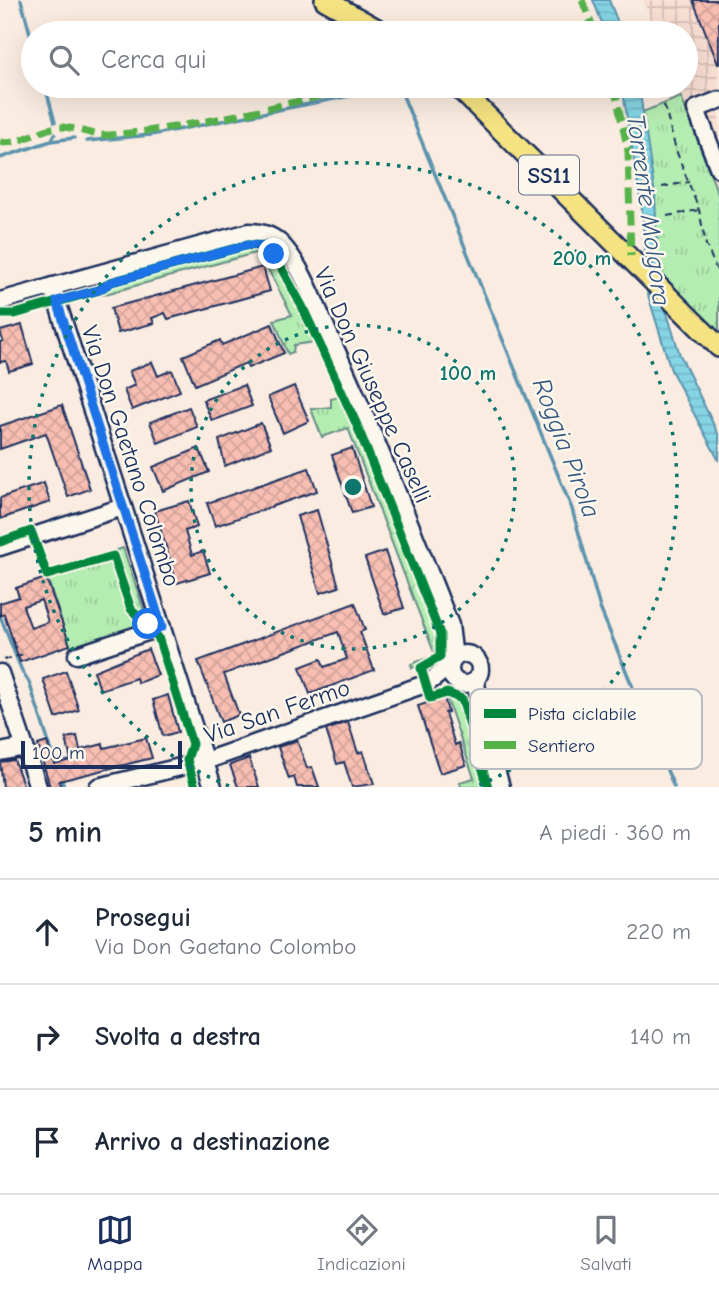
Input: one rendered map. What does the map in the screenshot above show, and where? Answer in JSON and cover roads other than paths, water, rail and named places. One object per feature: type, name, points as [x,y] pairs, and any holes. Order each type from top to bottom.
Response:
[{"type":"main road","points":[[325,0],[363,21]]},
{"type":"main road","name":"SS11","points":[[469,98],[719,347]]},
{"type":"street","points":[[719,100],[696,109],[719,169]]},
{"type":"street","name":"Via Don Giuseppe Caselli","points":[[0,300],[248,232],[266,234],[278,240],[288,253],[313,301],[366,417],[450,625],[472,655]]},
{"type":"street","name":"Via Don Gaetano Colombo","points":[[52,286],[213,787]]},
{"type":"street","points":[[0,547],[123,507]]},
{"type":"street","name":"Via Don Giuseppe Caselli","points":[[450,625],[452,662]]},
{"type":"street","points":[[77,655],[162,627]]},
{"type":"street","points":[[464,653],[472,655],[481,666],[465,682],[428,683],[464,653]]},
{"type":"street","points":[[452,662],[450,674],[465,682],[470,692]]},
{"type":"street","points":[[0,673],[38,787]]},
{"type":"street","name":"Via San Fermo","points":[[98,787],[205,761],[428,683]]},
{"type":"street","points":[[0,751],[25,747]]},
{"type":"street","points":[[496,769],[501,787]]},
{"type":"water","points":[[593,0],[609,0],[617,21],[601,21]]},
{"type":"water","name":"Torrente Molgora","points":[[624,98],[641,98],[655,195],[658,270],[665,307],[680,355],[719,436],[719,461],[671,370],[645,285],[643,216]]},
{"type":"waterway","points":[[21,0],[27,21]]},
{"type":"waterway","points":[[48,98],[55,122]]},
{"type":"waterway","points":[[87,141],[151,135],[339,98]]},
{"type":"waterway","name":"Roggia Pirola","points":[[404,98],[572,509],[600,608],[633,689]]},
{"type":"waterway","points":[[0,158],[51,141],[55,134]]},
{"type":"waterway","points":[[51,141],[74,138]]},
{"type":"waterway","points":[[0,616],[29,682],[57,768]]},
{"type":"waterway","name":"Roggia Pirola","points":[[667,769],[674,787]]},
{"type":"waterway","points":[[61,778],[64,787]]}]
